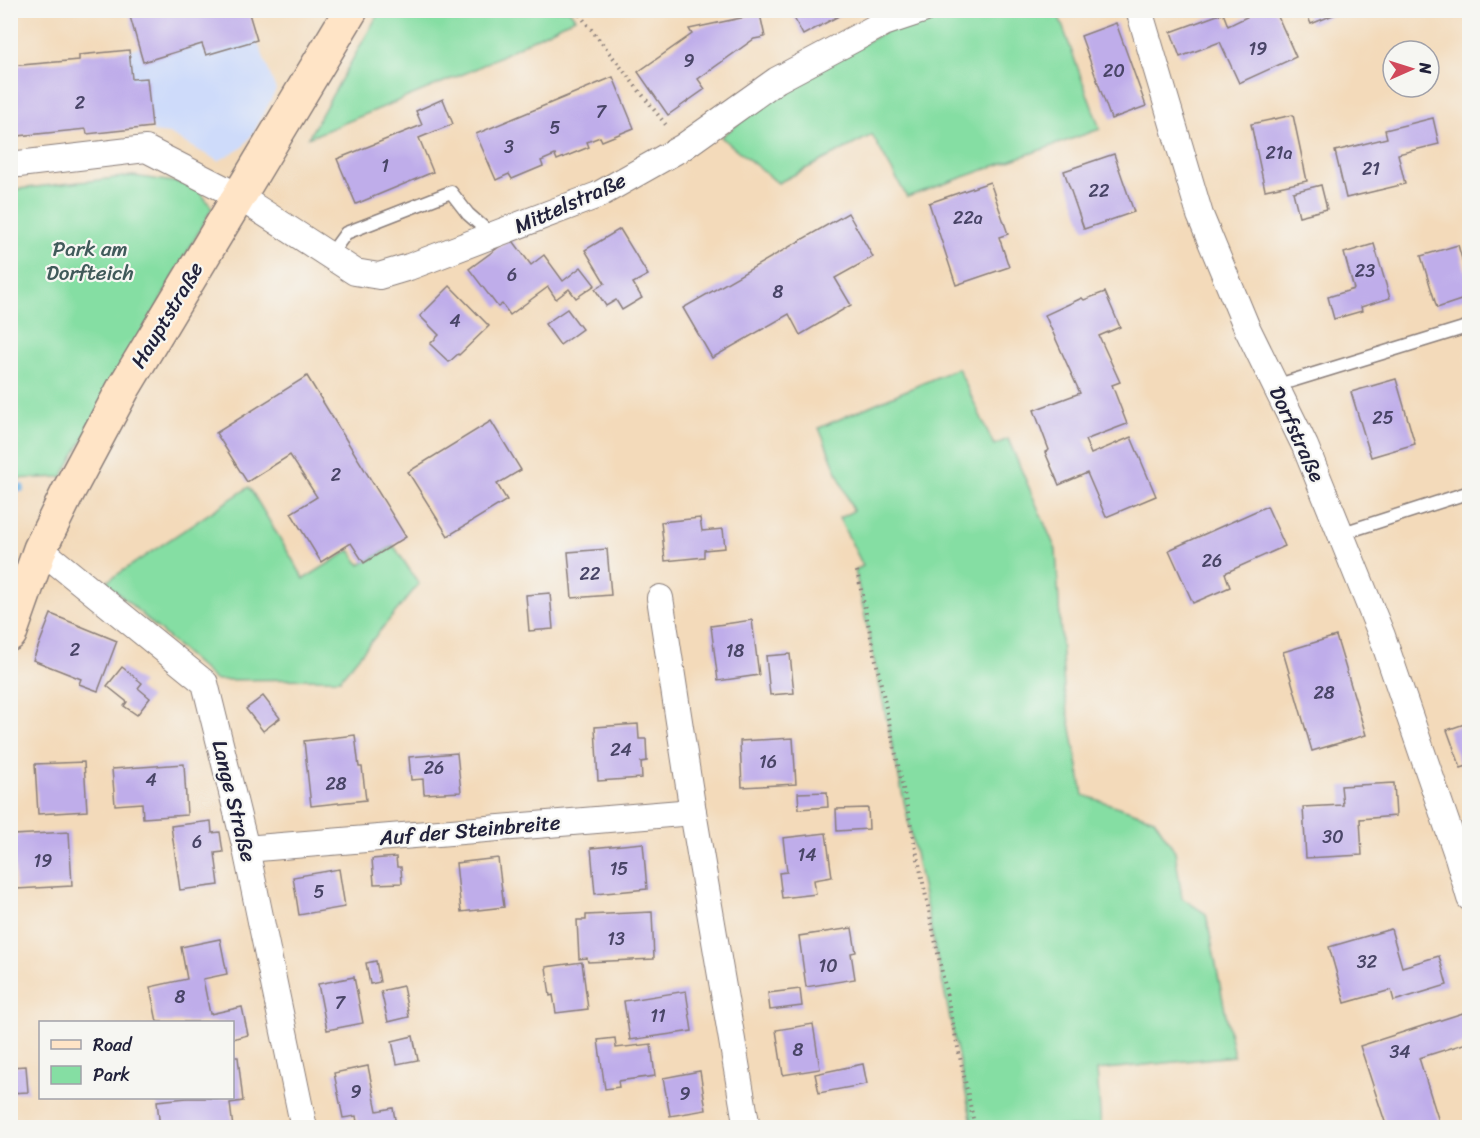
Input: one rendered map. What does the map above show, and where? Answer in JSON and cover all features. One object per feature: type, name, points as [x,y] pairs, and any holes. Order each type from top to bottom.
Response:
[{"type":"street","name":"Hauptstraße","points":[[10,634],[40,549],[123,389],[351,10]]},
{"type":"street","name":"Mittelstraße","points":[[10,165],[146,149],[238,196],[356,272],[379,276],[493,236],[598,195],[683,147],[777,80],[884,23],[919,11]]},
{"type":"street","name":"Dorfstraße","points":[[1145,12],[1200,215],[1247,328],[1305,446],[1382,636],[1464,857],[1470,898]]},
{"type":"street","name":"Lange Straße","points":[[40,549],[205,683],[246,849],[304,1128]]},
{"type":"street","points":[[660,598],[693,812],[747,1128]]},
{"type":"street","name":"Auf der Steinbreite","points":[[246,849],[693,812]]},
{"type":"lane","points":[[330,255],[346,233],[451,192],[468,214],[493,236]]},
{"type":"lane","points":[[1275,386],[1470,326]]},
{"type":"lane","points":[[1340,534],[1470,492]]},
{"type":"path","points":[[576,10],[683,147]]},
{"type":"path","points":[[857,571],[975,1128]]},
{"type":"shaded area","points":[[257,40],[276,90],[254,132],[242,148],[218,161],[169,134],[153,132],[152,127],[87,134],[86,129],[18,136],[18,143],[11,143],[11,66],[79,60],[79,55],[139,47],[202,44],[206,55]]},
{"type":"green space","points":[[569,10],[575,18],[473,70],[308,138],[380,11]]},
{"type":"green space","points":[[957,10],[1057,11],[1100,129],[907,197],[872,135],[778,183],[721,137],[781,90],[890,29]]},
{"type":"green space","name":"Park am Dorfteich","points":[[133,176],[195,185],[212,208],[62,477],[11,479],[10,190]]},
{"type":"green space","points":[[958,368],[994,445],[1008,439],[1056,550],[1064,690],[1083,795],[1154,819],[1175,851],[1182,898],[1206,914],[1234,1056],[1097,1070],[1101,1127],[973,1127],[855,570],[863,566],[839,518],[853,511],[819,428]]},
{"type":"green space","points":[[249,487],[304,579],[350,550],[360,565],[394,546],[419,584],[340,679],[215,680],[106,582]]},
{"type":"building","points":[[137,10],[197,10],[198,14],[211,10],[248,10],[257,40],[206,55],[202,44],[143,62],[129,13]]},
{"type":"building","points":[[790,10],[850,10],[803,35]]},
{"type":"building","points":[[1261,10],[1275,10],[1296,57],[1239,83],[1220,42],[1180,57],[1171,32],[1223,13],[1228,26]]},
{"type":"building","points":[[1305,10],[1343,10],[1343,11],[1311,24]]},
{"type":"building","points":[[760,14],[765,37],[754,39],[698,79],[705,89],[668,115],[638,72],[692,34],[689,29]]},
{"type":"building","points":[[1116,23],[1146,106],[1111,119],[1081,36]]},
{"type":"building","points":[[129,50],[132,79],[147,78],[152,127],[87,134],[86,129],[18,136],[18,143],[10,143],[10,66],[79,60],[79,55]]},
{"type":"building","points":[[613,77],[634,128],[602,141],[600,137],[587,142],[589,147],[557,160],[555,155],[541,161],[543,166],[512,179],[509,174],[496,180],[476,134]]},
{"type":"building","points":[[443,99],[453,124],[419,138],[433,172],[356,204],[337,159],[422,125],[416,111]]},
{"type":"building","points":[[1293,115],[1307,181],[1265,190],[1251,124]]},
{"type":"building","points":[[1433,118],[1439,144],[1398,154],[1405,184],[1346,198],[1335,151],[1387,138],[1385,130]]},
{"type":"building","points":[[1114,154],[1134,212],[1084,229],[1064,171]]},
{"type":"building","points":[[990,182],[1008,234],[999,237],[1009,267],[956,285],[929,203]]},
{"type":"building","points":[[1321,185],[1327,209],[1299,216],[1293,192]]},
{"type":"building","points":[[848,213],[873,257],[835,278],[851,305],[800,335],[789,314],[712,358],[683,308]]},
{"type":"building","points":[[620,229],[648,275],[633,283],[642,298],[622,310],[616,300],[606,306],[595,289],[605,283],[585,250]]},
{"type":"building","points":[[511,238],[531,265],[544,255],[563,281],[581,267],[595,285],[576,298],[569,289],[556,299],[548,287],[510,315],[502,304],[498,307],[469,269]]},
{"type":"building","points":[[1374,244],[1390,298],[1361,307],[1362,311],[1334,319],[1328,297],[1354,289],[1344,253]]},
{"type":"building","points":[[1458,245],[1468,280],[1470,279],[1470,304],[1467,298],[1437,308],[1421,256]]},
{"type":"building","points":[[450,286],[489,326],[449,362],[430,344],[439,335],[420,316]]},
{"type":"building","points":[[1105,292],[1120,327],[1099,336],[1120,382],[1112,385],[1127,424],[1085,440],[1091,454],[1131,437],[1156,496],[1106,517],[1087,473],[1059,485],[1045,452],[1049,450],[1034,410],[1080,393],[1045,315],[1082,298],[1084,300]]},
{"type":"building","points":[[567,309],[582,329],[560,345],[545,324]]},
{"type":"building","points":[[307,376],[406,537],[364,563],[351,543],[321,562],[291,513],[317,497],[290,455],[247,482],[216,433]]},
{"type":"building","points":[[1396,379],[1415,444],[1371,457],[1351,392]]},
{"type":"building","points":[[491,421],[521,470],[497,484],[507,500],[448,536],[408,472]]},
{"type":"building","points":[[1267,506],[1285,546],[1225,573],[1230,587],[1193,603],[1169,550]]},
{"type":"building","points":[[700,518],[702,531],[723,529],[725,548],[704,550],[704,557],[665,561],[661,522]]},
{"type":"building","points":[[607,549],[611,595],[572,598],[568,552]]},
{"type":"building","points":[[550,593],[553,629],[529,631],[526,595]]},
{"type":"building","points":[[51,614],[117,641],[98,691],[79,684],[81,679],[33,660]]},
{"type":"building","points":[[752,620],[759,675],[718,681],[711,626]]},
{"type":"building","points":[[1336,636],[1366,735],[1312,751],[1283,652]]},
{"type":"building","points":[[790,654],[794,693],[770,695],[766,656]]},
{"type":"building","points":[[122,667],[142,683],[138,688],[150,698],[137,715],[124,706],[127,702],[107,686]]},
{"type":"building","points":[[263,696],[280,718],[263,731],[246,709]]},
{"type":"building","points":[[1470,722],[1470,765],[1461,768],[1447,730]]},
{"type":"building","points":[[638,724],[639,739],[646,739],[647,761],[641,762],[642,778],[598,781],[595,727]]},
{"type":"building","points":[[355,735],[366,800],[311,806],[304,741]]},
{"type":"building","points":[[793,738],[796,784],[742,787],[740,741]]},
{"type":"building","points":[[457,753],[461,792],[424,794],[423,779],[411,780],[409,757]]},
{"type":"building","points":[[84,762],[87,811],[38,814],[35,764]]},
{"type":"building","points":[[184,764],[187,815],[143,818],[142,803],[115,805],[112,769]]},
{"type":"building","points":[[1394,783],[1396,816],[1360,819],[1362,855],[1306,858],[1303,807],[1343,805],[1341,786]]},
{"type":"building","points":[[827,792],[828,807],[799,809],[798,793]]},
{"type":"building","points":[[868,808],[869,829],[837,831],[836,809]]},
{"type":"building","points":[[211,821],[212,833],[220,832],[223,852],[215,853],[219,885],[180,890],[171,826]]},
{"type":"building","points":[[69,832],[72,886],[16,889],[13,835]]},
{"type":"building","points":[[826,833],[832,877],[814,880],[816,894],[782,898],[779,873],[787,872],[783,838]]},
{"type":"building","points":[[643,843],[647,889],[595,894],[591,848]]},
{"type":"building","points":[[396,857],[397,867],[401,867],[402,883],[374,884],[372,859]]},
{"type":"building","points":[[498,858],[504,907],[461,912],[456,863]]},
{"type":"building","points":[[339,869],[345,907],[299,915],[293,877]]},
{"type":"building","points":[[652,912],[654,959],[588,962],[587,958],[579,959],[577,920],[586,920],[586,915]]},
{"type":"building","points":[[852,928],[856,952],[851,953],[855,979],[806,987],[799,936]]},
{"type":"building","points":[[1391,929],[1402,967],[1439,956],[1447,985],[1394,1001],[1391,990],[1345,1003],[1329,947]]},
{"type":"building","points":[[220,939],[227,974],[203,979],[210,1014],[242,1007],[248,1035],[234,1038],[234,1021],[157,1021],[150,987],[187,979],[181,947]]},
{"type":"building","points":[[376,961],[380,982],[370,984],[366,963]]},
{"type":"building","points":[[582,962],[588,1009],[556,1013],[553,995],[550,996],[546,967]]},
{"type":"building","points":[[354,977],[363,1023],[327,1030],[318,984]]},
{"type":"building","points":[[403,986],[409,1017],[388,1022],[381,991]]},
{"type":"building","points":[[800,989],[802,1006],[770,1010],[768,993]]},
{"type":"building","points":[[686,991],[692,1031],[630,1040],[624,1001]]},
{"type":"building","points":[[1463,1013],[1470,1032],[1470,1042],[1419,1058],[1441,1128],[1387,1128],[1360,1046]]},
{"type":"building","points":[[813,1024],[820,1069],[783,1075],[776,1030]]},
{"type":"building","points":[[413,1036],[418,1060],[397,1064],[392,1041]]},
{"type":"building","points":[[615,1038],[616,1048],[651,1044],[655,1076],[618,1081],[619,1087],[605,1089],[598,1040]]},
{"type":"building","points":[[234,1057],[238,1057],[243,1101],[230,1103],[233,1128],[160,1128],[157,1101],[234,1099]]},
{"type":"building","points":[[863,1064],[867,1084],[819,1093],[815,1074]]},
{"type":"building","points":[[26,1066],[28,1092],[10,1093],[10,1067]]},
{"type":"building","points":[[368,1066],[377,1111],[393,1108],[396,1125],[385,1128],[358,1128],[356,1116],[343,1118],[334,1073]]},
{"type":"building","points":[[700,1071],[706,1110],[670,1116],[663,1078]]},
{"type":"waterway","points":[[10,489],[21,488]]}]
